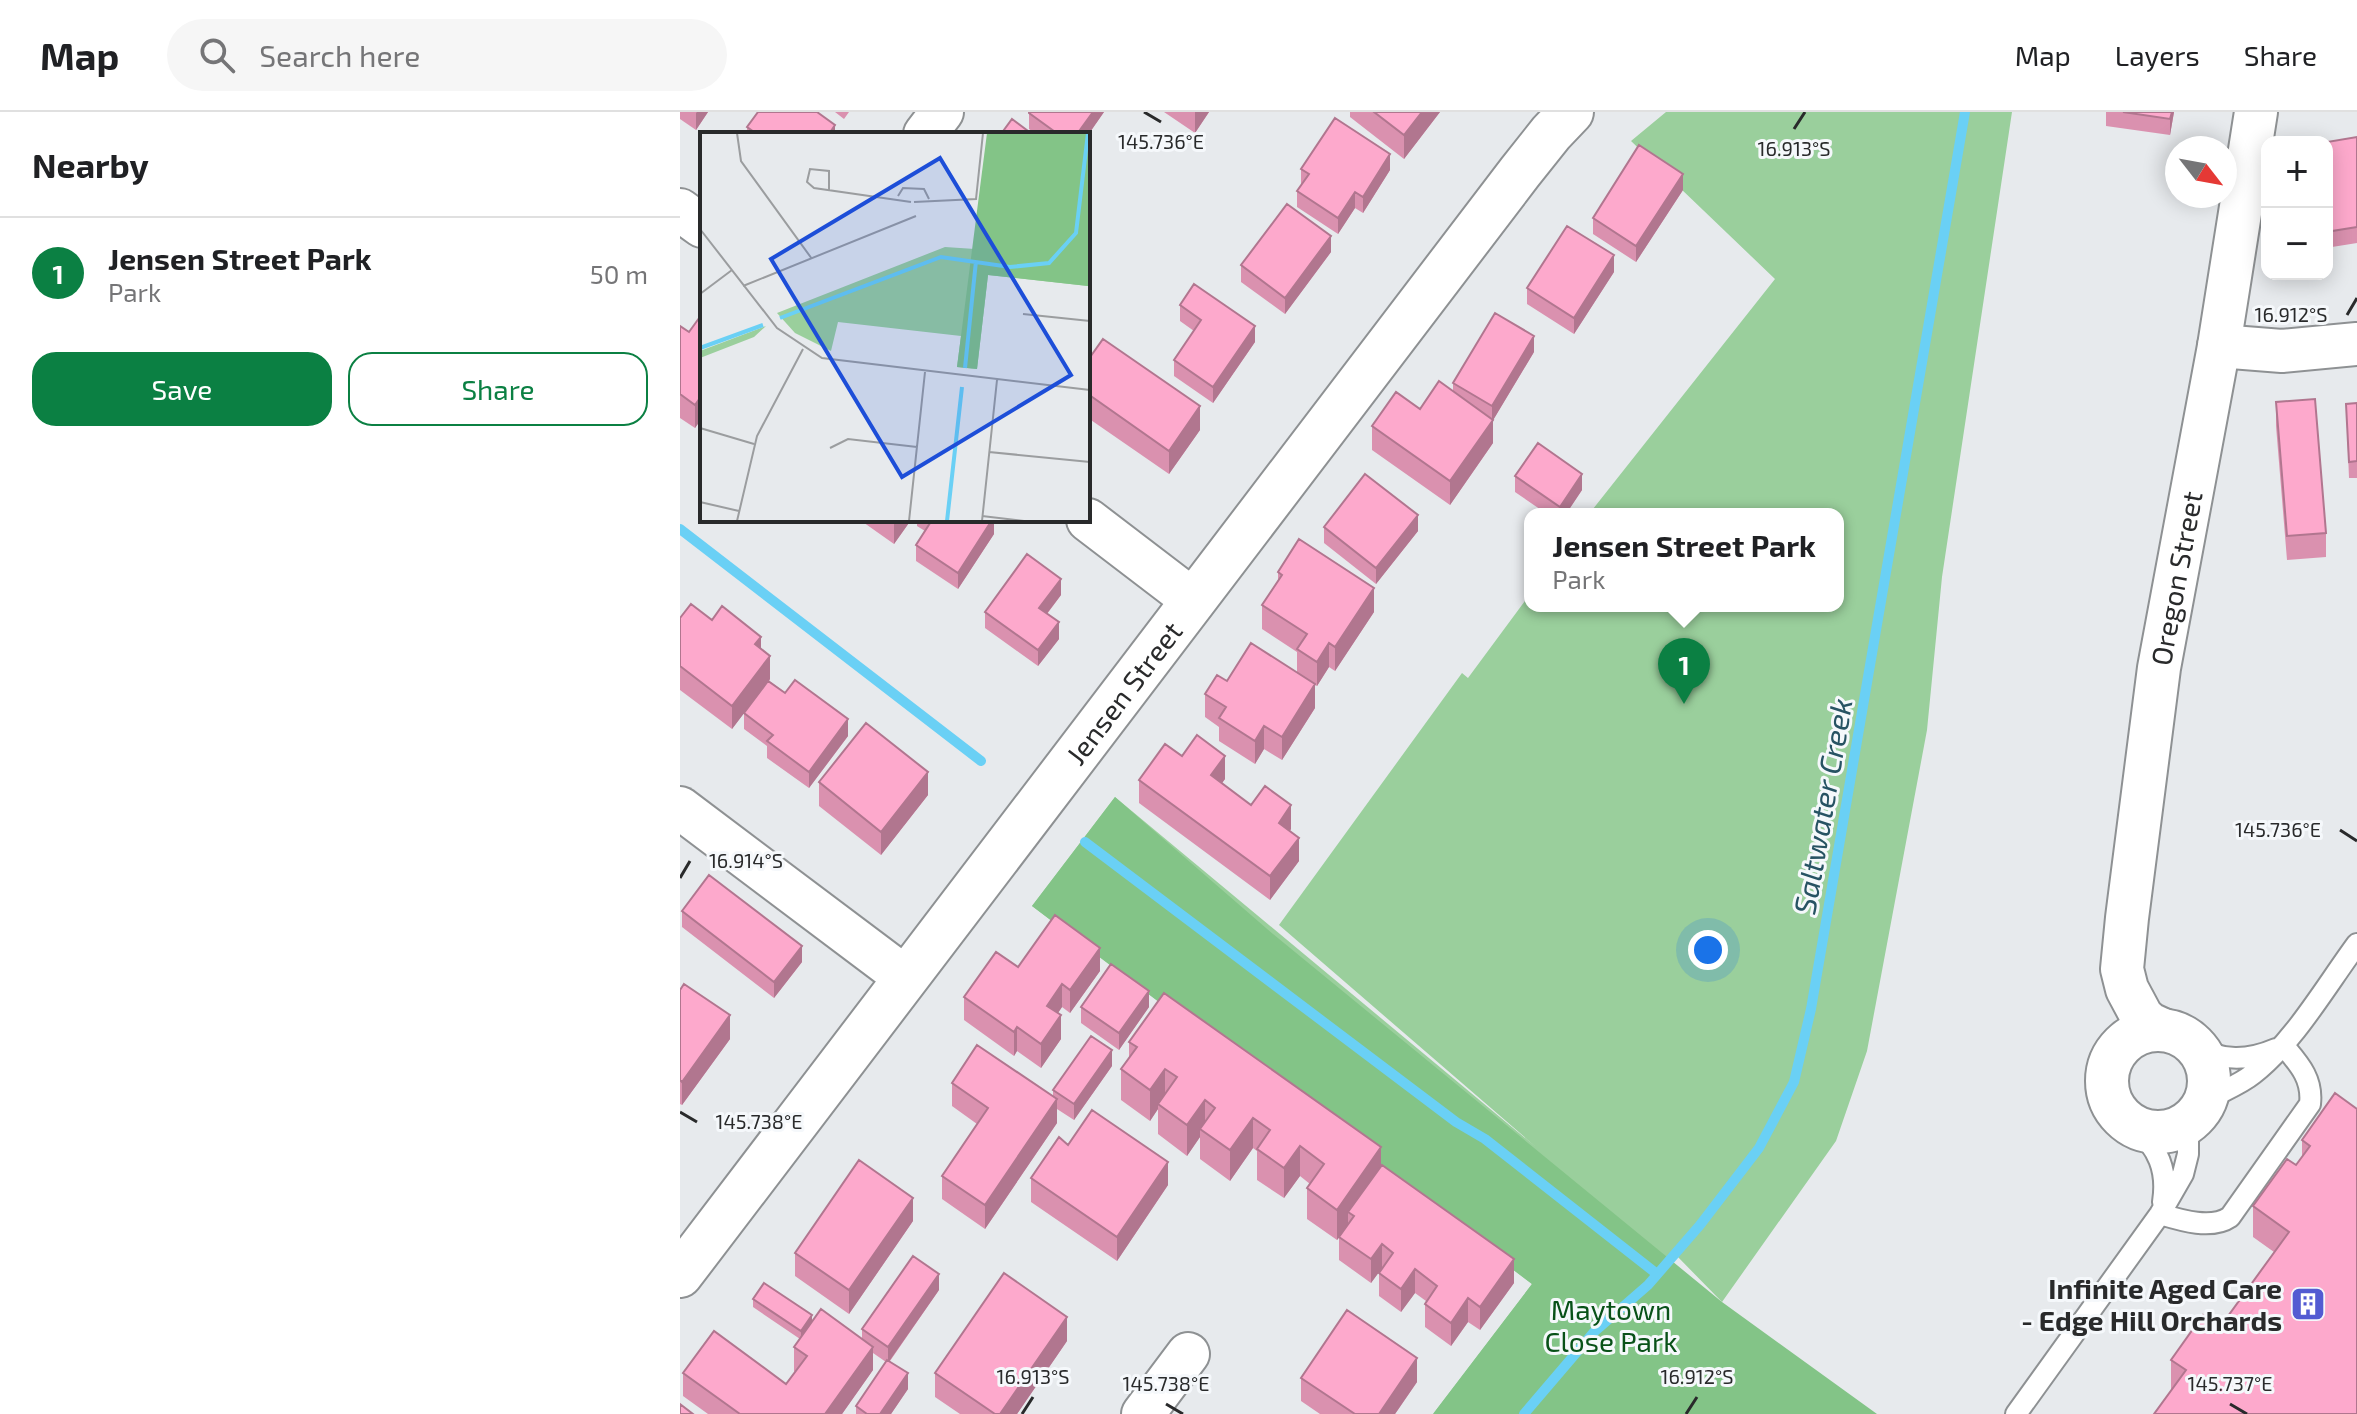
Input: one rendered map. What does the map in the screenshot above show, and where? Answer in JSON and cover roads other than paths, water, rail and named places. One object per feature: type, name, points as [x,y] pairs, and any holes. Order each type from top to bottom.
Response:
[{"type":"street","points":[[927,132],[942,112]]},
{"type":"street","name":"Jensen Street","points":[[680,1275],[1520,172],[1571,112]]},
{"type":"street","name":"Oregon Street","points":[[2200,1109],[2209,1084],[2208,1068],[2179,1038],[2150,1024],[2139,1014],[2130,998],[2122,969],[2159,668],[2219,346],[2256,112]]},
{"type":"street","points":[[680,210],[700,225]]},
{"type":"street","points":[[2219,346],[2282,351],[2357,344]]},
{"type":"street","points":[[1090,522],[1194,601]]},
{"type":"street","points":[[680,808],[906,978]]},
{"type":"street","points":[[2122,969],[2110,1016],[2107,1076],[2113,1106],[2135,1127],[2162,1133],[2180,1128],[2200,1109]]},
{"type":"street","points":[[2107,1076],[2115,1055],[2130,1038],[2141,1033],[2179,1038]]},
{"type":"street","points":[[1143,1414],[1188,1354]]},
{"type":"lane","points":[[2016,1414],[2160,1214],[2183,1174],[2189,1129],[2200,1109],[2244,1081],[2283,1045],[2357,944]]},
{"type":"lane","points":[[2179,1038],[2219,1057],[2237,1059],[2283,1045]]},
{"type":"lane","points":[[2160,1214],[2198,1222],[2222,1221],[2230,1217],[2311,1102],[2311,1087],[2304,1070],[2283,1045]]},
{"type":"lane","points":[[2135,1127],[2152,1144],[2163,1167],[2165,1189],[2160,1214]]},
{"type":"waterway","name":"Saltwater Creek","points":[[1524,1414],[1594,1332],[1648,1285],[1700,1225],[1759,1148],[1794,1082],[1811,1009],[1965,112]]},
{"type":"waterway","points":[[680,529],[981,761]]},
{"type":"waterway","points":[[1085,842],[1456,1122],[1485,1139],[1657,1274]]},
{"type":"place","name":"Jensen Street Park","points":[[1684,704]]},
{"type":"place","name":"Infinite Aged Care - Edge Hill Orchards","points":[[2308,1304]]},
{"type":"park label","name":"Maytown Close Park","points":[[1611,1325]]}]
